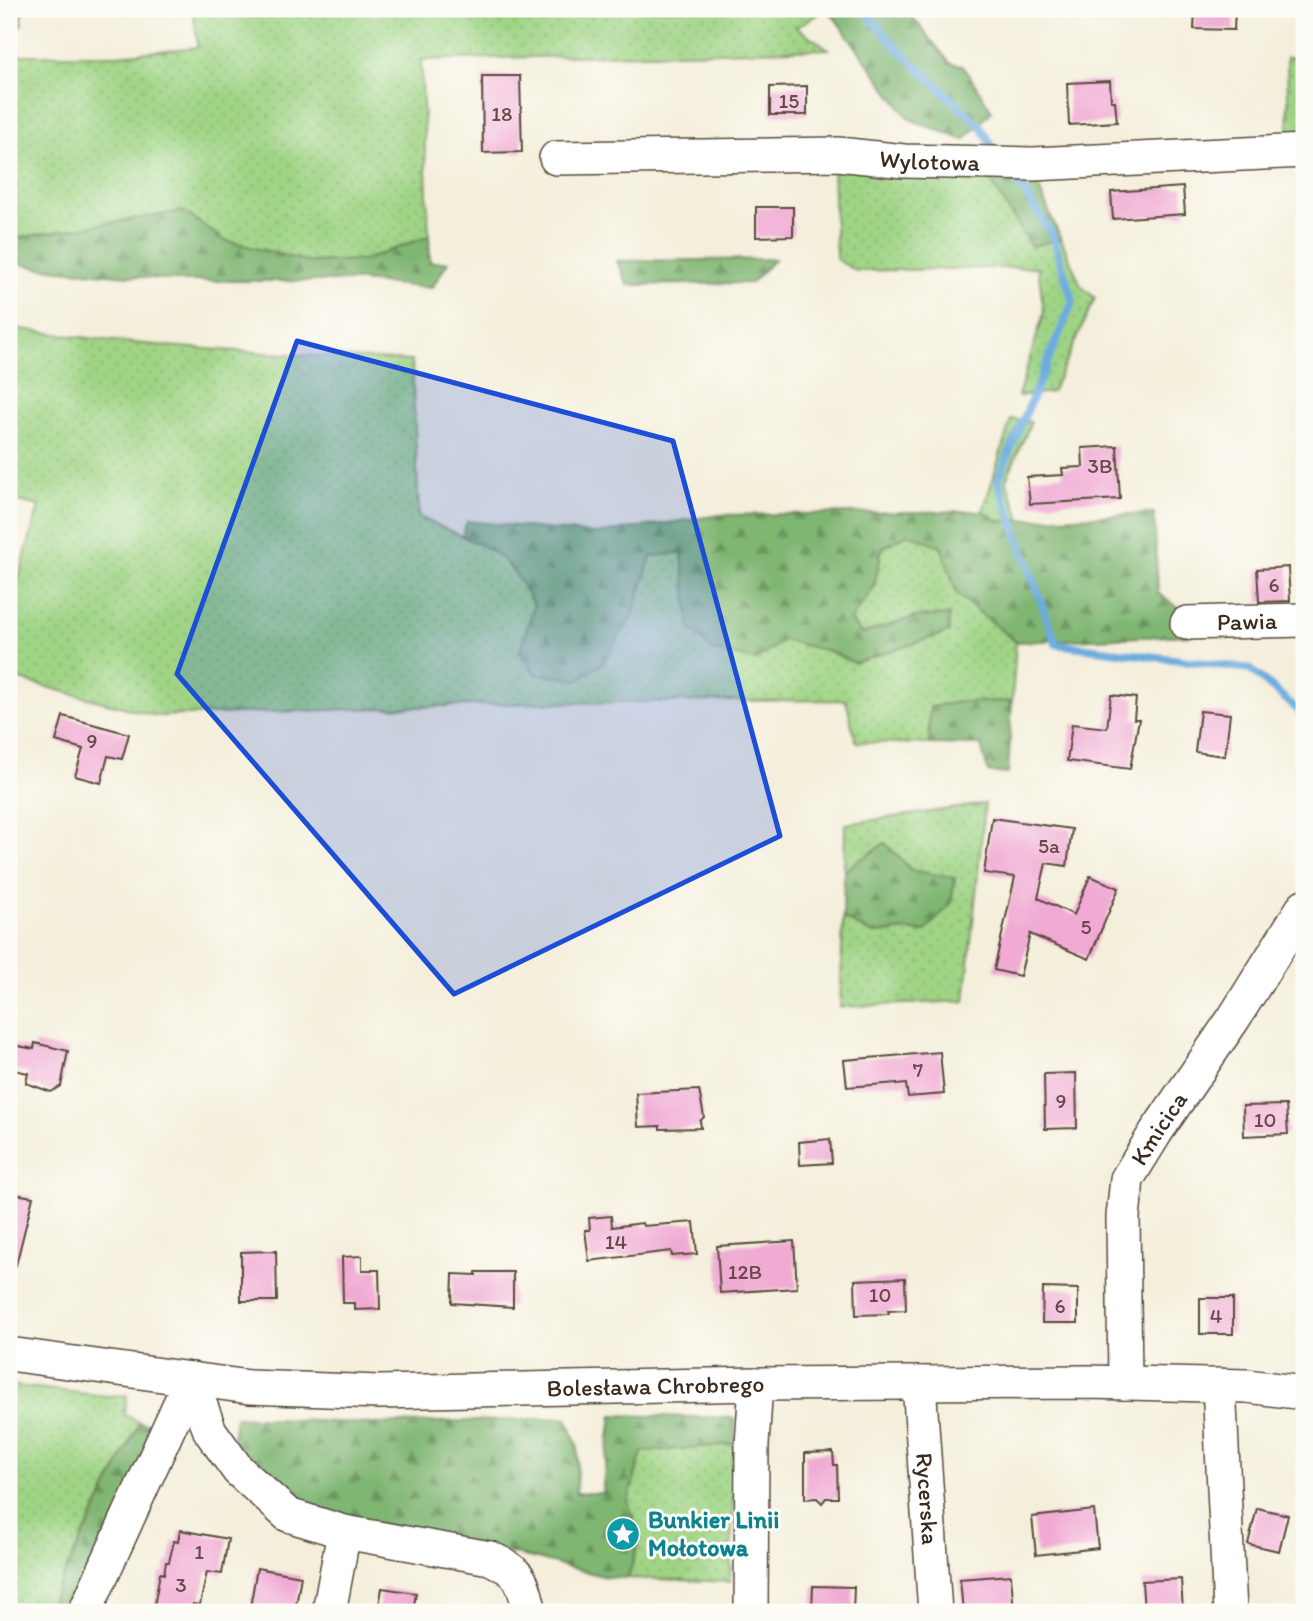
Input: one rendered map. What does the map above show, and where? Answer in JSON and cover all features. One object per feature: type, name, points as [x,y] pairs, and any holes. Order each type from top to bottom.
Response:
[{"type":"street","name":"Wylotowa","points":[[556,158],[838,154],[904,161],[1033,164],[1304,151]]},
{"type":"street","name":"Pawia","points":[[1187,623],[1304,620]]},
{"type":"street","name":"Kmicica","points":[[1125,1383],[1122,1217],[1126,1179],[1234,1018],[1304,906]]},
{"type":"street","name":"Bolesława Chrobrego","points":[[9,1354],[249,1387],[379,1392],[756,1384],[1125,1383],[1219,1385],[1304,1393]]},
{"type":"street","points":[[191,1379],[210,1430],[238,1470],[288,1515],[344,1532],[490,1558],[510,1568],[522,1582],[530,1612]]},
{"type":"street","points":[[85,1612],[191,1379]]},
{"type":"street","name":"Rycerska","points":[[919,1383],[935,1612]]},
{"type":"street","points":[[751,1612],[752,1445],[756,1384]]},
{"type":"street","points":[[1219,1385],[1230,1612]]},
{"type":"street","points":[[329,1612],[344,1532]]},
{"type":"highlighted area","points":[[297,341],[673,441],[780,836],[454,994],[177,674]]},
{"type":"green space","points":[[9,9],[22,9],[22,25],[9,29]]},
{"type":"green space","points":[[193,9],[827,9],[796,27],[829,49],[421,60],[429,236],[365,260],[309,262],[224,240],[183,211],[17,238],[13,132],[9,130],[9,53],[118,55],[198,47]]},
{"type":"green space","points":[[828,9],[906,9],[950,63],[963,66],[992,111],[964,140],[909,119]]},
{"type":"green space","points":[[1287,57],[1304,57],[1304,138],[1289,139]]},
{"type":"green space","points":[[833,167],[990,180],[1031,246],[1061,239],[1081,286],[1095,298],[1052,392],[1018,396],[1044,313],[1038,267],[856,271],[836,259]]},
{"type":"green space","points":[[1034,177],[1061,239],[1031,246],[990,180]]},
{"type":"green space","points":[[183,211],[224,240],[309,262],[365,260],[429,236],[430,262],[448,262],[432,288],[361,281],[185,281],[40,268],[12,262],[17,238]]},
{"type":"green space","points":[[775,259],[751,283],[628,285],[617,261]]},
{"type":"green space","points":[[9,327],[159,345],[412,361],[419,517],[491,549],[514,570],[534,605],[520,651],[633,615],[651,557],[682,552],[690,628],[756,660],[783,640],[829,651],[854,663],[948,632],[949,615],[914,617],[862,634],[850,620],[874,587],[882,548],[908,534],[941,546],[957,594],[1016,642],[1012,701],[958,702],[930,707],[929,744],[856,742],[846,700],[532,703],[156,716],[9,677],[9,613],[39,506],[9,499]]},
{"type":"green space","points":[[1011,419],[1031,422],[1006,480],[1021,520],[999,521],[983,511]]},
{"type":"green space","points":[[983,511],[999,521],[1154,513],[1158,593],[1188,614],[1192,635],[1016,642],[957,594],[941,546],[908,534],[882,548],[874,587],[850,621],[862,634],[914,617],[949,615],[949,632],[854,663],[829,651],[783,640],[756,660],[713,651],[690,628],[682,552],[651,557],[633,615],[603,663],[578,680],[535,674],[520,652],[534,605],[519,580],[498,556],[462,536],[467,521],[595,534],[720,515]]},
{"type":"green space","points":[[1012,701],[1008,774],[988,772],[981,745],[929,744],[930,707],[958,702]]},
{"type":"green space","points":[[985,804],[965,1001],[840,1007],[843,918],[873,934],[906,930],[925,932],[955,879],[911,870],[885,843],[844,871],[845,824]]},
{"type":"green space","points":[[885,843],[911,870],[955,878],[951,903],[925,932],[906,930],[873,934],[843,918],[844,871]]},
{"type":"green space","points":[[9,1385],[106,1396],[127,1395],[124,1415],[140,1422],[51,1600],[75,1608],[73,1612],[9,1612]]},
{"type":"green space","points":[[612,1415],[735,1418],[735,1444],[642,1452],[628,1501],[639,1540],[628,1578],[607,1577],[370,1522],[308,1512],[232,1444],[236,1417],[374,1424],[567,1418],[578,1448],[576,1493],[602,1493]]},
{"type":"green space","points":[[140,1422],[160,1428],[75,1608],[51,1601]]},
{"type":"green space","points":[[735,1444],[730,1582],[628,1578],[639,1540],[628,1501],[642,1452]]},
{"type":"building","points":[[1195,9],[1235,9],[1234,30],[1194,29]]},
{"type":"building","points":[[482,76],[520,76],[522,152],[483,153]]},
{"type":"building","points":[[1110,81],[1111,101],[1115,101],[1117,122],[1069,125],[1067,83]]},
{"type":"building","points":[[807,86],[807,115],[770,115],[770,87]]},
{"type":"building","points":[[1183,187],[1185,214],[1113,219],[1111,192]]},
{"type":"building","points":[[756,207],[793,207],[793,236],[756,237]]},
{"type":"building","points":[[1117,446],[1120,499],[1030,504],[1027,477],[1063,475],[1062,468],[1083,467],[1082,448]]},
{"type":"building","points":[[1288,567],[1290,601],[1259,602],[1257,569]]},
{"type":"building","points":[[1111,695],[1136,698],[1134,719],[1139,719],[1130,769],[1067,761],[1072,724],[1107,728]]},
{"type":"building","points":[[1200,711],[1230,714],[1225,756],[1195,752]]},
{"type":"building","points":[[63,716],[129,734],[122,759],[108,756],[101,783],[75,776],[83,749],[56,741]]},
{"type":"building","points":[[992,818],[1072,829],[1067,866],[1046,863],[1038,898],[1074,915],[1090,876],[1119,888],[1089,959],[1030,934],[1020,976],[994,970],[1015,877],[984,873]]},
{"type":"building","points":[[35,1043],[68,1051],[61,1086],[51,1092],[26,1083],[28,1073],[9,1069],[13,1045],[34,1049]]},
{"type":"building","points":[[940,1052],[944,1094],[908,1097],[906,1084],[897,1083],[847,1087],[844,1060]]},
{"type":"building","points":[[1076,1073],[1077,1128],[1045,1129],[1044,1074]]},
{"type":"building","points":[[699,1090],[704,1117],[700,1121],[701,1128],[638,1127],[636,1093]]},
{"type":"building","points":[[1286,1105],[1288,1134],[1244,1136],[1243,1106]]},
{"type":"building","points":[[830,1139],[832,1163],[800,1165],[799,1142]]},
{"type":"building","points":[[9,1193],[33,1197],[16,1265],[9,1264]]},
{"type":"building","points":[[611,1216],[612,1227],[642,1223],[643,1226],[694,1222],[697,1254],[672,1256],[671,1251],[589,1261],[585,1230],[590,1230],[589,1218]]},
{"type":"building","points":[[794,1241],[797,1288],[720,1293],[717,1246]]},
{"type":"building","points":[[276,1251],[277,1301],[241,1301],[241,1252]]},
{"type":"building","points":[[362,1256],[362,1270],[379,1270],[380,1309],[355,1310],[355,1303],[343,1303],[342,1257]]},
{"type":"building","points":[[476,1272],[513,1272],[513,1307],[452,1303],[453,1274],[476,1275]]},
{"type":"building","points":[[905,1278],[906,1310],[888,1311],[889,1314],[856,1315],[855,1280]]},
{"type":"building","points":[[1043,1288],[1078,1289],[1078,1323],[1042,1323]]},
{"type":"building","points":[[1200,1298],[1233,1298],[1233,1334],[1200,1334]]},
{"type":"building","points":[[833,1452],[834,1465],[837,1465],[838,1498],[826,1498],[822,1503],[817,1498],[805,1499],[805,1453]]},
{"type":"building","points":[[1257,1508],[1288,1515],[1279,1551],[1248,1544]]},
{"type":"building","points":[[1094,1510],[1098,1548],[1036,1555],[1032,1517]]},
{"type":"building","points":[[180,1530],[228,1539],[222,1574],[207,1572],[200,1605],[193,1604],[191,1612],[153,1612],[160,1573],[164,1574],[174,1541],[178,1542]]},
{"type":"building","points":[[257,1568],[301,1576],[295,1612],[250,1607]]},
{"type":"building","points":[[1011,1575],[1014,1612],[963,1612],[960,1579]]},
{"type":"building","points":[[1181,1579],[1183,1612],[1144,1612],[1142,1581]]},
{"type":"building","points":[[813,1586],[854,1587],[853,1612],[812,1612]]},
{"type":"building","points":[[382,1588],[416,1593],[413,1612],[378,1612]]},
{"type":"waterway","points":[[863,9],[894,45],[980,126],[991,144]]},
{"type":"waterway","points":[[1018,183],[1052,234],[1073,301],[998,480],[1056,644],[1250,669],[1304,715]]},
{"type":"place","name":"Bunkier Linii Mołotowa","points":[[623,1534]]}]
